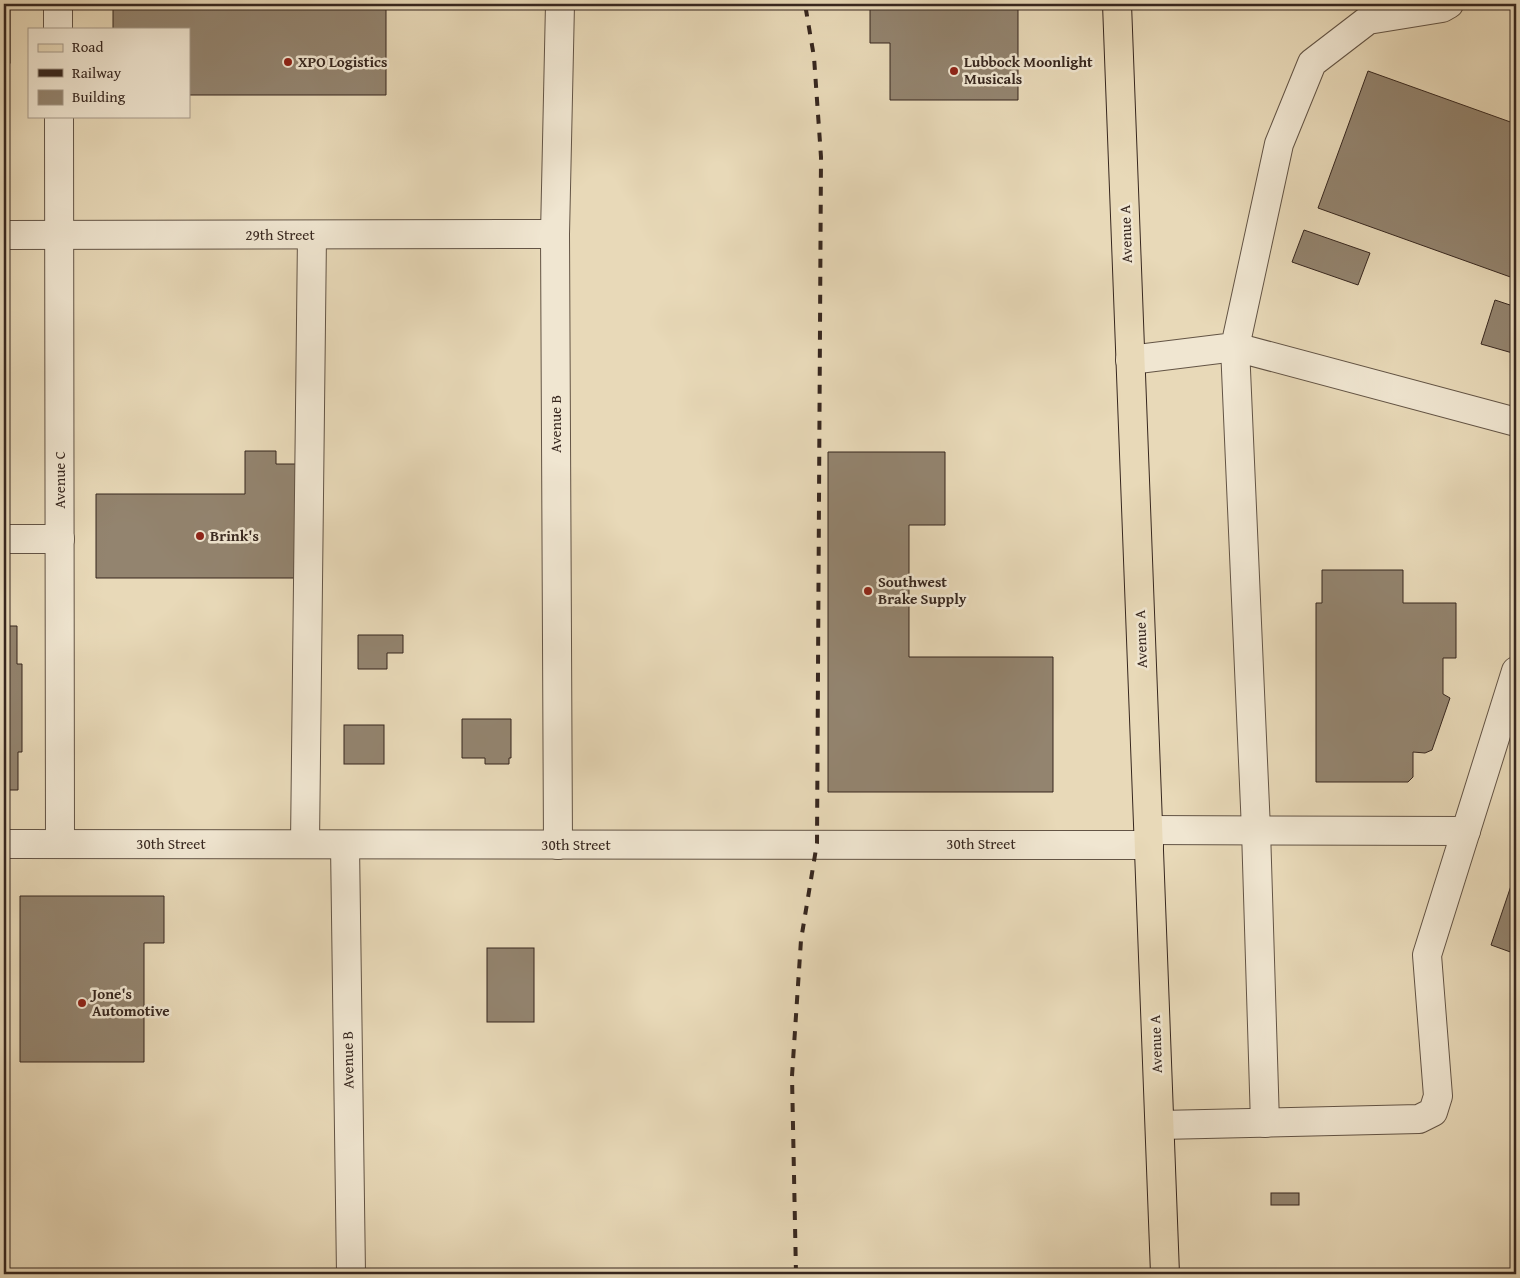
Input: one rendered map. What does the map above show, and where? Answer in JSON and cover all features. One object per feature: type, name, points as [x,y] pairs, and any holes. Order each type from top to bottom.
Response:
[{"type":"main road","name":"Avenue A","points":[[1116,4],[1165,1274]]},
{"type":"street","points":[[58,4],[58,28]]},
{"type":"street","name":"Avenue B","points":[[558,845],[555,234],[560,4]]},
{"type":"street","points":[[1265,1123],[1256,830],[1235,347],[1279,144],[1312,63],[1368,20],[1442,8],[1449,4]]},
{"type":"street","name":"Avenue C","points":[[59,118],[60,844]]},
{"type":"street","name":"29th Street","points":[[4,236],[555,234]]},
{"type":"street","points":[[306,844],[312,235]]},
{"type":"street","points":[[1130,360],[1235,347],[1516,422]]},
{"type":"street","points":[[4,539],[60,539]]},
{"type":"street","points":[[1160,1125],[1419,1119],[1433,1112],[1438,1096],[1427,955],[1516,671]]},
{"type":"street","name":"30th Street","points":[[4,844],[558,845],[826,843],[1149,838],[1256,830],[1466,831]]},
{"type":"street","name":"Avenue B","points":[[345,845],[351,1274]]},
{"type":"building","name":"XPO Logistics","points":[[113,4],[386,5],[386,95],[190,95],[190,28],[113,28]]},
{"type":"building","name":"Lubbock Moonlight Musicals","points":[[870,4],[1018,4],[1018,100],[890,100],[890,43],[870,43]]},
{"type":"building","points":[[4,6],[10,6],[10,63],[4,63]]},
{"type":"building","points":[[1368,71],[1516,124],[1516,279],[1318,208]]},
{"type":"building","points":[[1304,230],[1370,253],[1358,285],[1292,262]]},
{"type":"building","points":[[1495,300],[1516,307],[1516,354],[1481,344]]},
{"type":"building","name":"Brink's","points":[[245,451],[276,451],[276,464],[305,464],[305,578],[96,578],[96,494],[245,494]]},
{"type":"building","name":"Southwest Brake Supply","points":[[828,452],[945,452],[945,525],[909,525],[909,657],[1053,657],[1053,792],[828,792]]},
{"type":"building","points":[[1322,570],[1403,570],[1403,603],[1456,603],[1456,658],[1443,658],[1443,694],[1450,698],[1432,750],[1425,753],[1413,752],[1413,777],[1408,782],[1316,782],[1316,603],[1322,603]]},
{"type":"building","points":[[4,626],[17,626],[17,664],[22,664],[22,752],[18,752],[18,790],[4,790]]},
{"type":"building","points":[[358,635],[403,635],[403,653],[387,653],[387,669],[358,669]]},
{"type":"building","points":[[462,719],[511,719],[511,758],[509,758],[509,764],[485,764],[485,758],[462,758]]},
{"type":"building","points":[[344,725],[384,725],[384,764],[344,764]]},
{"type":"building","points":[[1516,871],[1516,954],[1491,945]]},
{"type":"building","name":"Jone's Automotive","points":[[20,896],[164,896],[164,943],[144,943],[144,1062],[20,1062]]},
{"type":"building","points":[[487,948],[534,948],[534,1022],[487,1022]]},
{"type":"building","points":[[1271,1193],[1299,1193],[1299,1205],[1271,1205]]},
{"type":"railway","points":[[796,1274],[792,1076],[801,940],[817,843],[821,157],[814,57],[805,4]]},
{"type":"place","name":"XPO Logistics","points":[[288,62]]},
{"type":"place","name":"Lubbock Moonlight Musicals","points":[[954,71]]},
{"type":"place","name":"Brink's","points":[[200,536]]},
{"type":"place","name":"Southwest Brake Supply","points":[[868,591]]},
{"type":"place","name":"Jone's Automotive","points":[[82,1003]]}]
